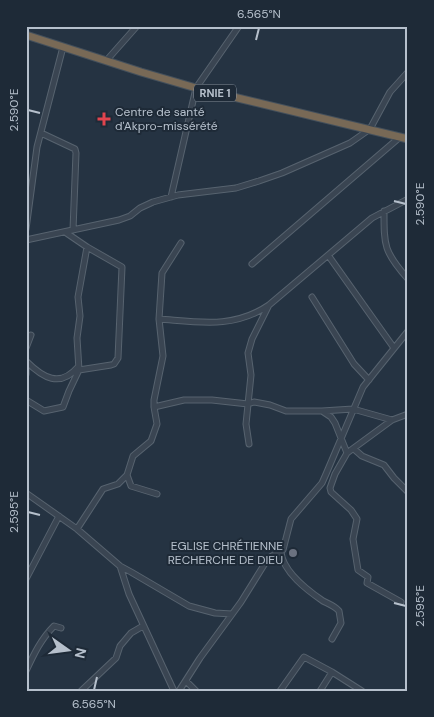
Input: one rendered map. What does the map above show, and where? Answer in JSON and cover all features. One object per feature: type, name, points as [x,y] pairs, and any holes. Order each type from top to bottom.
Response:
[{"type":"highway","name":"RNIE 1","points":[[26,35],[196,88],[404,138]]},
{"type":"street","points":[[106,61],[137,26]]},
{"type":"street","points":[[171,197],[196,88],[239,26]]},
{"type":"street","points":[[26,229],[40,133],[63,47]]},
{"type":"street","points":[[26,240],[119,220],[130,216],[152,202],[171,197],[236,188],[259,181],[350,143],[370,129],[386,97],[408,72]]},
{"type":"street","points":[[40,133],[75,149],[73,230]]},
{"type":"street","points":[[252,264],[404,138]]},
{"type":"street","points":[[159,319],[204,322],[230,321],[252,315],[269,305],[372,218],[408,199]]},
{"type":"street","points":[[384,211],[386,248],[391,258],[408,279]]},
{"type":"street","points":[[26,362],[43,375],[58,380],[67,378],[79,368],[111,365],[116,361],[122,267],[87,247],[66,232]]},
{"type":"street","points":[[77,529],[103,489],[118,484],[127,475],[133,456],[151,441],[154,436],[156,424],[154,400],[163,356],[159,319],[162,273],[181,243]]},
{"type":"street","points":[[26,400],[44,411],[63,407],[79,368],[77,338],[80,316],[78,297],[87,247]]},
{"type":"street","points":[[328,254],[394,348]]},
{"type":"street","points":[[312,297],[354,364],[368,380]]},
{"type":"street","points":[[249,444],[246,424],[251,403],[249,396],[251,375],[248,353],[252,339],[269,305]]},
{"type":"street","points":[[252,315],[258,326]]},
{"type":"street","points":[[179,691],[270,557],[281,552],[284,547],[289,523],[322,483],[363,387],[406,336],[408,330]]},
{"type":"street","points":[[26,348],[32,335]]},
{"type":"street","points":[[26,362],[26,374]]},
{"type":"street","points":[[154,407],[184,400],[212,400],[270,405],[286,410],[322,411],[353,409],[392,420]]},
{"type":"street","points":[[322,411],[331,417],[342,437],[347,453]]},
{"type":"street","points":[[401,602],[368,583],[368,577],[358,570],[352,539],[357,519],[351,510],[331,492],[330,488],[335,474],[347,453],[392,420],[408,414]]},
{"type":"street","points":[[354,449],[362,456],[384,465],[408,492]]},
{"type":"street","points":[[127,475],[131,486]]},
{"type":"street","points":[[118,484],[157,494]]},
{"type":"street","points":[[26,493],[77,529],[120,566],[189,606],[215,613],[232,614]]},
{"type":"street","points":[[26,579],[58,516]]},
{"type":"street","points":[[281,552],[282,560],[296,579],[306,589],[336,608],[339,612],[341,623],[332,639]]},
{"type":"street","points":[[120,566],[129,594],[174,691]]},
{"type":"street","points":[[26,671],[39,643],[54,626],[61,628]]},
{"type":"street","points":[[81,691],[116,658],[120,646],[131,633],[138,631],[143,626]]},
{"type":"street","points":[[280,691],[304,657],[362,691]]},
{"type":"street","points":[[320,691],[332,672]]},
{"type":"street","points":[[186,680],[196,691]]},
{"type":"place","name":"Centre de santé d'Akpro-missérété","points":[[104,119]]},
{"type":"place","name":"EGLISE CHRÉTIENNE RECHERCHE DE DIEU","points":[[293,553]]}]
